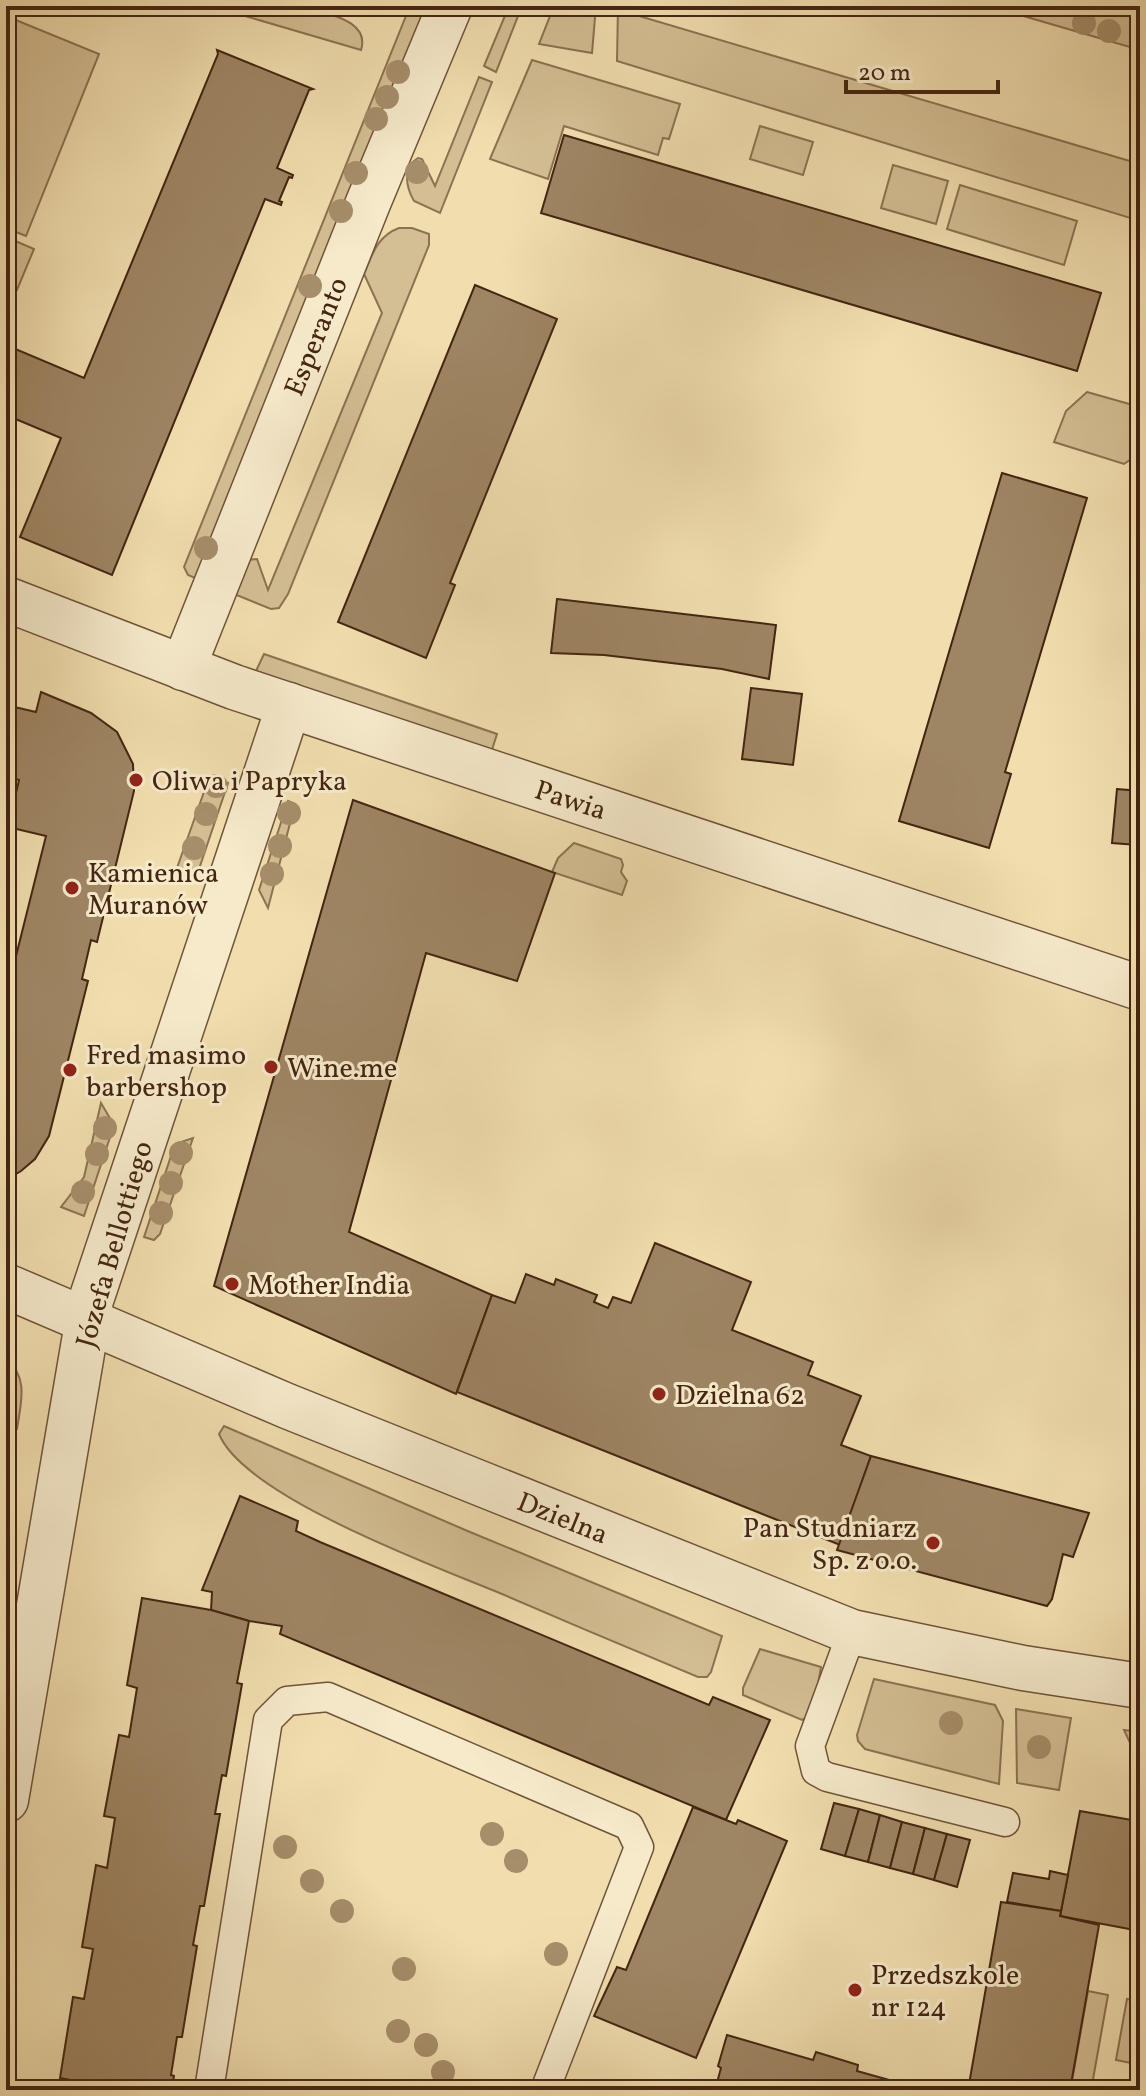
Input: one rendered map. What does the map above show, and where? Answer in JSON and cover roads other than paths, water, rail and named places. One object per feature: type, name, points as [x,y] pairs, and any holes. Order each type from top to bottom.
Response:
[{"type":"street","name":"Esperanto","points":[[183,668],[450,6]]},
{"type":"street","name":"Pawia","points":[[6,599],[183,668],[289,705],[1140,988]]},
{"type":"street","name":"Józefa Bellottiego","points":[[6,1800],[87,1320],[109,1241],[289,705]]},
{"type":"street","name":"Dzielna","points":[[6,1286],[287,1406],[852,1632],[1023,1668],[1140,1686]]},
{"type":"lane","points":[[852,1632],[810,1746],[816,1771],[827,1777],[1005,1822]]},
{"type":"lane","points":[[209,2090],[268,1720],[287,1701],[328,1697],[629,1826],[639,1847],[545,2090]]},
{"type":"place","name":"Oliwa i Papryka","points":[[136,780]]},
{"type":"place","name":"Kamienica Muranów","points":[[72,888]]},
{"type":"place","name":"Wine.me","points":[[271,1067]]},
{"type":"place","name":"Fred masimo barbershop","points":[[70,1070]]},
{"type":"place","name":"Mother India","points":[[232,1284]]},
{"type":"place","name":"Dzielna 62","points":[[659,1394]]},
{"type":"place","name":"Pan Studniarz Sp. z o.o.","points":[[933,1543]]},
{"type":"place","name":"Przedszkole nr 124","points":[[855,1990]]}]
